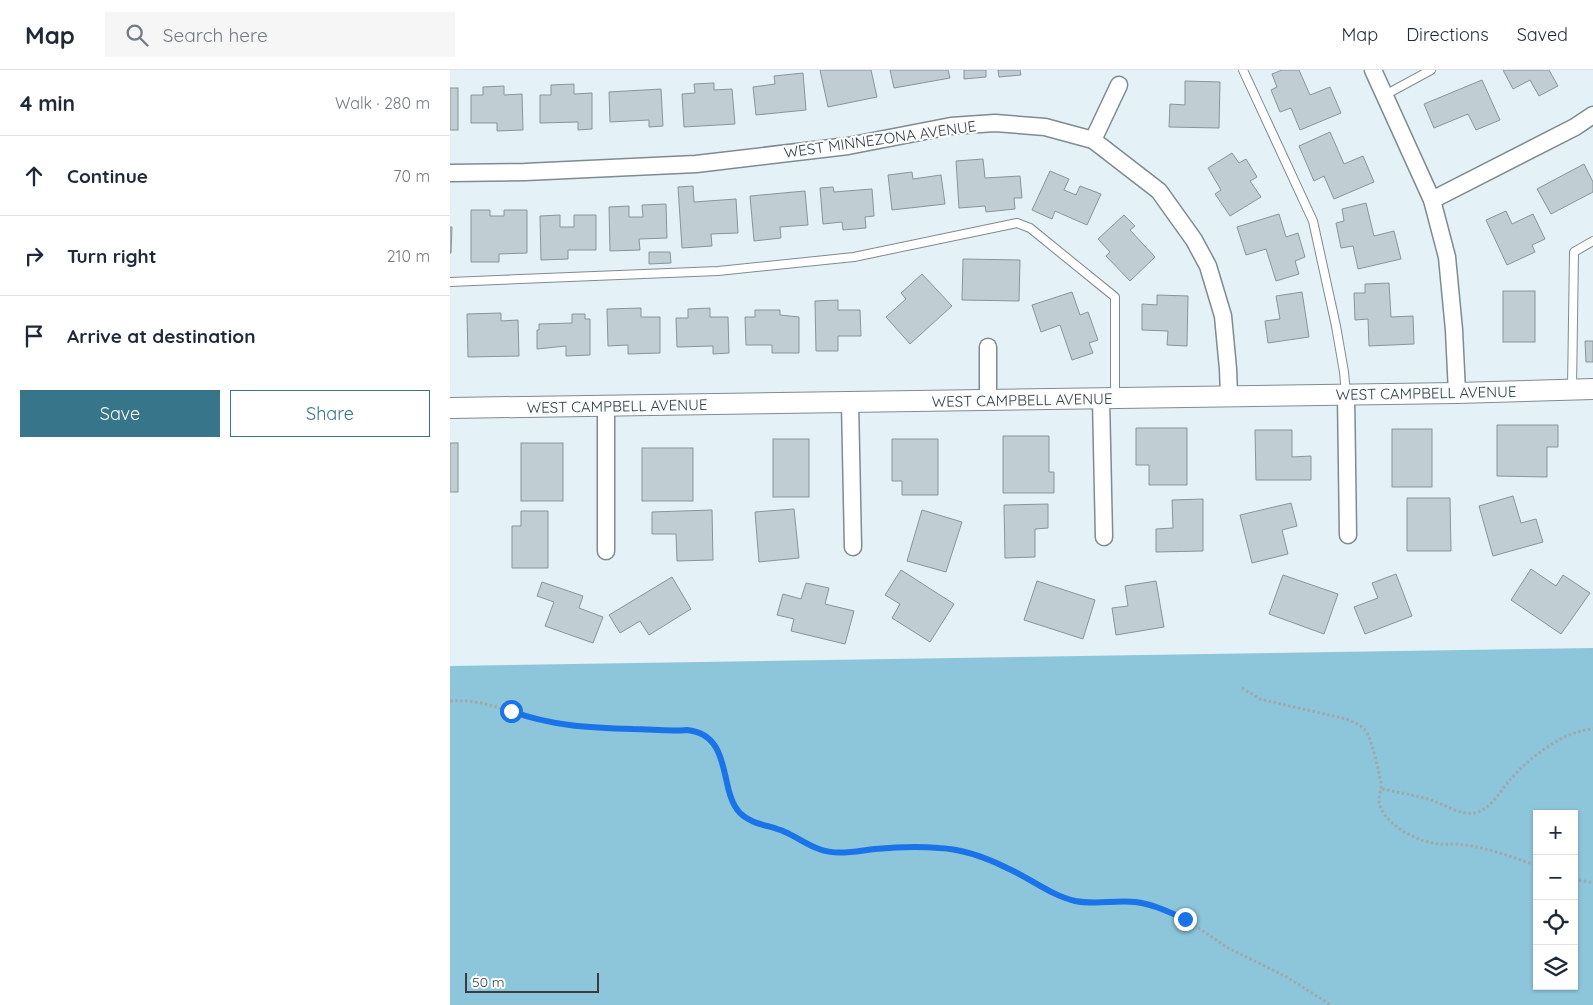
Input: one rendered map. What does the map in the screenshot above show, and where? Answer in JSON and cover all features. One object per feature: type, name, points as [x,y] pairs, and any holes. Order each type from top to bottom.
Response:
[{"type":"street","points":[[1373,70],[1432,200],[1447,258],[1454,330],[1457,393]]},
{"type":"street","points":[[1093,140],[1119,85]]},
{"type":"street","points":[[1432,200],[1575,128],[1593,115]]},
{"type":"street","name":"WEST MINNEZONA AVENUE","points":[[450,173],[525,172],[696,164],[848,146],[951,126],[995,123],[1045,127],[1093,140],[1159,191],[1194,240],[1208,266],[1223,316],[1229,396]]},
{"type":"street","points":[[988,346],[988,399]]},
{"type":"street","name":"WEST CAMPBELL AVENUE","points":[[450,408],[988,399],[1108,399],[1593,389]]},
{"type":"street","points":[[1346,395],[1348,535]]},
{"type":"street","points":[[1104,537],[1108,399]]},
{"type":"street","points":[[850,402],[853,548]]},
{"type":"street","points":[[606,406],[606,551]]},
{"type":"lane","points":[[1243,70],[1313,221],[1336,326],[1346,395]]},
{"type":"lane","points":[[1384,95],[1431,70]]},
{"type":"lane","points":[[450,282],[688,273],[854,257],[1017,223],[1030,228],[1115,297],[1108,399]]},
{"type":"lane","points":[[1572,390],[1574,252],[1593,241]]},
{"type":"path","points":[[1242,688],[1260,699],[1346,719],[1360,725],[1369,737],[1382,789],[1379,799],[1380,808],[1390,821],[1412,837],[1432,843],[1464,844],[1533,865]]},
{"type":"path","points":[[450,701],[462,700],[487,703],[534,719],[556,724],[598,728],[687,730],[698,732],[713,744],[722,759],[734,806],[745,818],[753,822],[786,832],[817,849],[828,852],[838,853],[892,847],[941,848],[998,864],[1062,897],[1087,903],[1134,902],[1159,908],[1185,919],[1228,948],[1284,976],[1331,1005]]},
{"type":"path","points":[[1382,789],[1434,801],[1463,813],[1476,813],[1489,806],[1518,770],[1542,751],[1566,737],[1593,729]]},
{"type":"path","points":[[1578,880],[1593,883]]},
{"type":"shaded area","points":[[1593,648],[1593,1005],[450,1005],[450,666]]},
{"type":"building","points":[[820,70],[871,70],[877,97],[828,107]]},
{"type":"building","points":[[890,70],[948,70],[950,78],[894,88]]},
{"type":"building","points":[[964,70],[986,70],[986,77],[964,79]]},
{"type":"building","points":[[998,70],[1020,70],[1021,75],[999,77]]},
{"type":"building","points":[[1282,70],[1299,70],[1310,95],[1330,87],[1341,113],[1300,130],[1291,108],[1280,112],[1271,90],[1277,87],[1272,74]]},
{"type":"building","points":[[1503,70],[1549,70],[1558,86],[1539,96],[1530,80],[1513,89]]},
{"type":"building","points":[[803,73],[806,110],[756,115],[753,87],[775,84],[774,76]]},
{"type":"building","points":[[1482,80],[1500,120],[1476,130],[1468,114],[1434,128],[1424,104]]},
{"type":"building","points":[[1185,81],[1220,82],[1219,128],[1169,127],[1170,104],[1185,105]]},
{"type":"building","points":[[714,83],[714,90],[732,89],[735,124],[684,127],[682,94],[695,93],[694,84]]},
{"type":"building","points":[[574,84],[574,94],[592,93],[592,129],[578,130],[578,122],[540,123],[540,95],[551,95],[551,85]]},
{"type":"building","points":[[504,86],[504,95],[522,94],[523,130],[497,131],[497,123],[471,123],[471,95],[483,95],[483,87]]},
{"type":"building","points":[[450,88],[458,88],[458,130],[450,130]]},
{"type":"building","points":[[661,89],[663,126],[649,127],[649,120],[610,122],[609,92]]},
{"type":"building","points":[[1330,132],[1344,164],[1363,156],[1374,182],[1334,199],[1324,176],[1314,181],[1299,146]]},
{"type":"building","points":[[1232,153],[1239,163],[1246,159],[1257,177],[1250,181],[1261,197],[1230,216],[1215,194],[1221,190],[1208,168]]},
{"type":"building","points":[[983,159],[985,178],[1020,176],[1022,198],[1014,198],[1015,209],[986,212],[985,206],[959,208],[956,161]]},
{"type":"building","points":[[1584,164],[1593,182],[1593,192],[1551,214],[1537,189]]},
{"type":"building","points":[[1050,171],[1069,179],[1064,190],[1076,195],[1080,186],[1101,194],[1087,225],[1055,211],[1052,219],[1032,210]]},
{"type":"building","points":[[912,172],[913,179],[941,175],[945,204],[892,210],[888,175]]},
{"type":"building","points":[[693,186],[694,202],[736,199],[738,233],[711,234],[712,246],[682,248],[678,187]]},
{"type":"building","points":[[833,187],[834,192],[872,189],[874,216],[865,217],[866,228],[843,230],[842,222],[823,224],[820,188]]},
{"type":"building","points":[[805,191],[808,225],[780,227],[781,238],[754,241],[750,196]]},
{"type":"building","points":[[1366,203],[1374,236],[1394,231],[1401,259],[1358,269],[1353,246],[1341,248],[1336,223],[1344,221],[1342,209]]},
{"type":"building","points":[[666,204],[667,238],[639,239],[640,250],[610,251],[609,207],[629,206],[629,217],[643,217],[642,205]]},
{"type":"building","points":[[471,210],[490,210],[490,216],[504,216],[504,210],[527,210],[527,253],[499,254],[499,262],[471,262]]},
{"type":"building","points":[[1506,211],[1512,224],[1533,214],[1545,239],[1532,245],[1535,252],[1507,265],[1486,220]]},
{"type":"building","points":[[1279,214],[1286,237],[1298,233],[1305,257],[1295,261],[1299,274],[1276,281],[1266,249],[1246,255],[1237,227]]},
{"type":"building","points":[[560,215],[560,227],[574,227],[574,215],[596,215],[596,250],[568,250],[568,259],[541,260],[540,216]]},
{"type":"building","points":[[1124,215],[1135,226],[1130,230],[1155,257],[1130,281],[1106,256],[1110,252],[1098,239]]},
{"type":"building","points":[[450,227],[452,227],[451,253],[450,253]]},
{"type":"building","points":[[649,252],[670,252],[671,263],[649,264]]},
{"type":"building","points":[[963,259],[1020,260],[1019,301],[962,300]]},
{"type":"building","points":[[922,274],[952,306],[910,344],[886,317],[906,299],[901,293]]},
{"type":"building","points":[[1389,283],[1391,317],[1413,316],[1414,344],[1369,346],[1368,319],[1355,320],[1354,293],[1365,293],[1365,284]]},
{"type":"building","points":[[1503,291],[1535,291],[1535,342],[1503,342]]},
{"type":"building","points":[[1072,292],[1080,315],[1088,312],[1098,340],[1089,343],[1093,353],[1072,360],[1060,325],[1041,332],[1032,305]]},
{"type":"building","points":[[1302,292],[1309,337],[1268,343],[1265,321],[1280,319],[1276,296]]},
{"type":"building","points":[[1157,295],[1188,296],[1187,346],[1167,345],[1168,331],[1142,330],[1142,304],[1157,305]]},
{"type":"building","points":[[838,300],[838,310],[860,310],[861,336],[838,336],[838,351],[816,351],[815,301]]},
{"type":"building","points":[[641,308],[641,317],[660,317],[660,353],[628,354],[628,345],[608,346],[607,309]]},
{"type":"building","points":[[710,308],[710,317],[728,317],[729,353],[713,354],[713,346],[677,347],[676,318],[688,318],[688,309]]},
{"type":"building","points":[[755,310],[780,310],[780,315],[799,317],[799,353],[772,353],[772,345],[746,345],[745,317],[755,317]]},
{"type":"building","points":[[501,313],[501,321],[518,320],[519,356],[468,357],[467,314]]},
{"type":"building","points":[[572,314],[585,314],[585,319],[590,319],[590,355],[566,356],[566,346],[537,349],[537,330],[539,330],[539,324],[572,323]]},
{"type":"building","points":[[1585,341],[1593,341],[1593,362],[1586,362]]},
{"type":"building","points":[[1497,425],[1558,425],[1558,447],[1547,447],[1547,477],[1497,476]]},
{"type":"building","points":[[1136,428],[1187,428],[1187,485],[1149,485],[1149,465],[1136,465]]},
{"type":"building","points":[[1392,429],[1432,429],[1432,487],[1392,487]]},
{"type":"building","points":[[1255,430],[1292,430],[1292,457],[1311,456],[1311,480],[1256,480]]},
{"type":"building","points":[[1003,436],[1049,436],[1049,472],[1054,472],[1054,493],[1003,493]]},
{"type":"building","points":[[773,439],[809,439],[809,497],[773,497]]},
{"type":"building","points":[[892,439],[938,439],[938,495],[902,495],[902,481],[892,481]]},
{"type":"building","points":[[450,443],[458,443],[458,492],[450,492]]},
{"type":"building","points":[[521,443],[563,443],[563,501],[521,501]]},
{"type":"building","points":[[642,448],[693,448],[693,501],[642,501]]},
{"type":"building","points":[[1513,496],[1521,523],[1536,519],[1543,542],[1493,556],[1479,506]]},
{"type":"building","points":[[1407,498],[1450,498],[1451,551],[1407,551]]},
{"type":"building","points":[[1203,499],[1203,551],[1156,552],[1156,529],[1173,528],[1172,500]]},
{"type":"building","points":[[1291,503],[1297,526],[1282,530],[1288,554],[1252,563],[1240,515]]},
{"type":"building","points":[[1048,504],[1048,528],[1035,529],[1035,557],[1005,558],[1004,505]]},
{"type":"building","points":[[794,509],[799,558],[759,562],[755,512]]},
{"type":"building","points":[[712,510],[713,560],[677,561],[676,534],[652,534],[652,512]]},
{"type":"building","points":[[922,510],[962,522],[946,572],[907,561]]},
{"type":"building","points":[[521,511],[548,511],[548,568],[512,568],[512,526],[521,526]]},
{"type":"building","points":[[1531,569],[1556,586],[1563,575],[1590,593],[1561,634],[1511,600]]},
{"type":"building","points":[[901,570],[954,604],[930,642],[892,618],[900,604],[885,595]]},
{"type":"building","points":[[1396,574],[1412,616],[1365,634],[1354,607],[1378,598],[1372,583]]},
{"type":"building","points":[[1283,575],[1338,594],[1324,634],[1269,614]]},
{"type":"building","points":[[672,577],[691,609],[649,635],[640,621],[620,633],[609,615]]},
{"type":"building","points":[[1037,581],[1095,600],[1083,639],[1024,620]]},
{"type":"building","points":[[1156,581],[1164,627],[1116,635],[1112,608],[1128,606],[1125,586]]},
{"type":"building","points":[[542,582],[583,596],[579,608],[603,617],[593,643],[545,626],[554,602],[537,596]]},
{"type":"building","points":[[806,583],[829,588],[825,604],[854,611],[845,644],[791,631],[794,619],[777,615],[783,594],[801,599]]},
{"type":"route","points":[[511,711],[540,721],[556,724],[614,729],[687,730],[698,732],[713,744],[722,759],[734,806],[745,818],[786,832],[817,849],[838,853],[892,847],[941,848],[985,859],[1008,868],[1062,897],[1087,903],[1134,902],[1159,908],[1185,919]]}]
